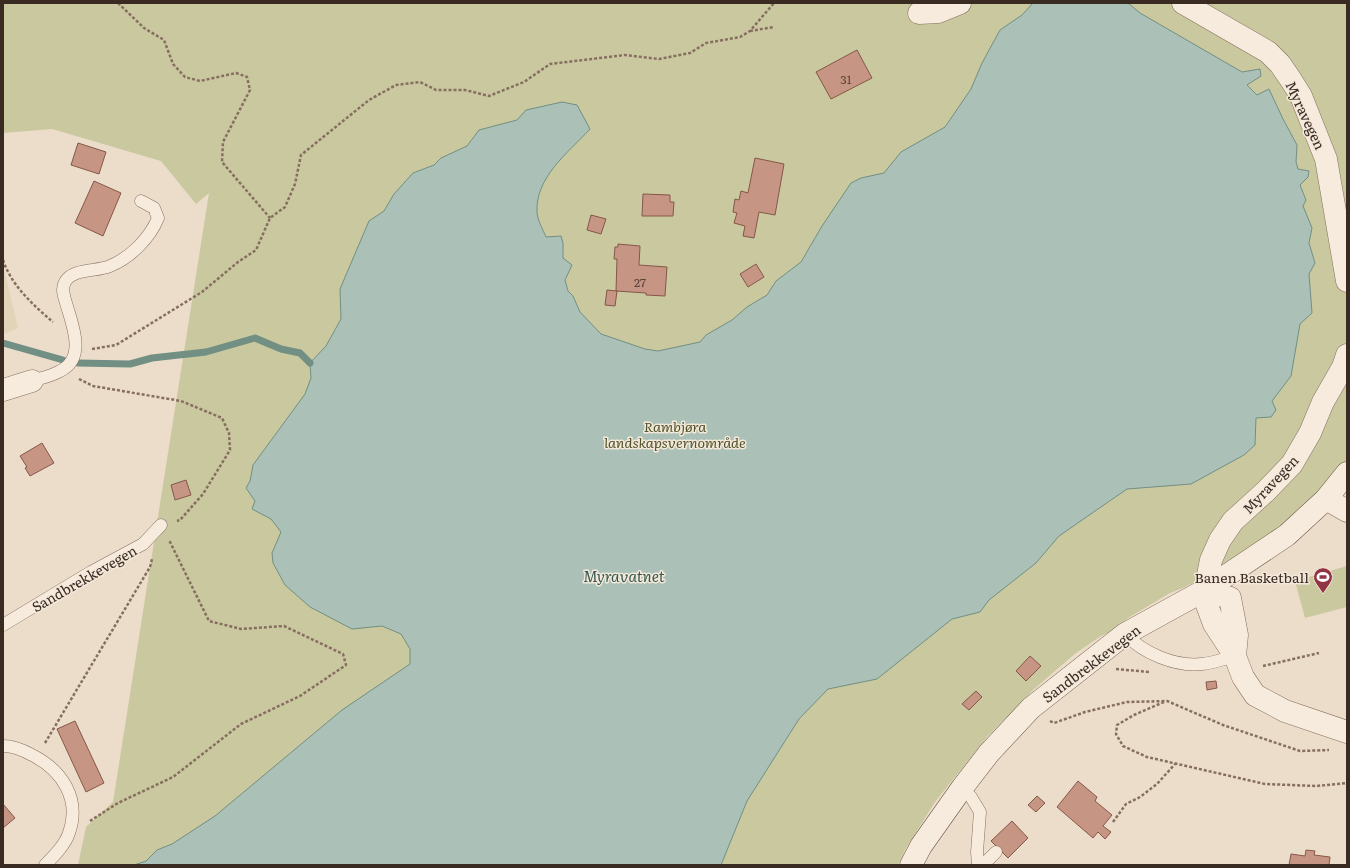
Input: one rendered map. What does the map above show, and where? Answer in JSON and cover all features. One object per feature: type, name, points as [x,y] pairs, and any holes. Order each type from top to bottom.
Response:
[{"type":"street","points":[[919,13],[938,12],[960,3]]},
{"type":"street","name":"Myravegen","points":[[1183,3],[1268,52],[1280,64],[1297,90],[1326,159],[1347,281]]},
{"type":"street","name":"Myravegen","points":[[1205,590],[1211,560],[1220,540],[1233,522],[1292,464],[1310,433],[1323,402],[1343,367],[1347,355]]},
{"type":"street","points":[[3,390],[32,381]]},
{"type":"street","name":"Sandbrekkevegen","points":[[911,865],[922,846],[962,788],[989,753],[1031,708],[1125,634],[1205,590],[1287,535],[1326,499],[1347,473]]},
{"type":"street","points":[[1326,499],[1347,511]]},
{"type":"street","points":[[1205,590],[1230,598],[1237,635],[1236,656],[1243,677],[1255,695],[1285,711],[1347,732]]},
{"type":"lane","points":[[32,381],[62,371],[71,362],[76,346],[62,289],[65,282],[76,273],[110,266],[134,252],[155,227],[158,218],[154,208],[141,201]]},
{"type":"lane","name":"Sandbrekkevegen","points":[[3,625],[91,572],[143,544],[161,525]]},
{"type":"lane","points":[[1125,634],[1143,648],[1180,663],[1201,664],[1236,656]]},
{"type":"lane","points":[[3,746],[25,751],[45,761],[63,779],[69,792],[73,813],[69,834],[58,852],[46,865]]},
{"type":"lane","points":[[962,788],[971,797],[980,812],[977,852],[978,865]]},
{"type":"lane","points":[[983,865],[996,852]]},
{"type":"path","points":[[118,3],[144,28],[164,40],[173,64],[185,77],[200,81],[236,73],[246,77],[250,90],[223,142],[222,162],[270,218]]},
{"type":"path","points":[[3,260],[6,270],[23,293],[76,346],[116,345],[202,292],[238,262],[256,250],[270,218],[285,207],[296,184],[301,155],[369,100],[396,85],[420,82],[436,90],[465,90],[489,96],[524,82],[550,64],[625,55],[659,59],[690,53],[706,43],[740,37],[750,31],[774,3]]},
{"type":"path","points":[[750,31],[774,27]]},
{"type":"path","points":[[69,834],[118,803],[173,777],[241,724],[300,696],[346,665],[343,654],[284,626],[241,629],[209,621],[161,525]]},
{"type":"path","points":[[1259,667],[1319,653]]},
{"type":"path","points":[[1114,668],[1154,672]]},
{"type":"path","points":[[1167,701],[1134,715],[1117,725],[1116,734],[1123,746],[1147,757],[1265,784],[1316,786],[1347,783]]},
{"type":"path","points":[[1047,720],[1054,723],[1085,712],[1127,702],[1167,701],[1223,725],[1248,732],[1300,751],[1331,750]]},
{"type":"path","points":[[1113,822],[1126,804],[1140,797],[1157,784],[1176,763]]},
{"type":"shaded area","points":[[3,265],[18,328],[3,334]]},
{"type":"green space","name":"Rambjøra landskapsvernområde","points":[[3,3],[1347,3],[1347,470],[1308,508],[1223,567],[1183,588],[1170,593],[1128,618],[1116,629],[1101,636],[1076,653],[1034,689],[987,737],[935,802],[906,848],[898,865],[78,865],[86,827],[113,802],[209,193],[196,204],[161,161],[52,129],[3,133]]},
{"type":"green space","name":"Banen Basketball","points":[[1347,566],[1347,607],[1305,618],[1295,581]]},
{"type":"water","name":"Myravatnet","points":[[1033,3],[1128,3],[1140,13],[1242,72],[1260,69],[1261,76],[1247,85],[1257,95],[1269,89],[1297,145],[1296,162],[1298,169],[1309,171],[1308,177],[1300,185],[1306,200],[1303,206],[1312,228],[1309,243],[1315,263],[1309,274],[1312,313],[1300,324],[1291,376],[1272,401],[1276,410],[1271,417],[1256,418],[1255,445],[1244,455],[1191,484],[1127,489],[1059,536],[1036,563],[989,600],[980,612],[952,619],[877,679],[828,689],[799,719],[747,801],[721,865],[134,865],[146,861],[157,850],[172,844],[215,816],[342,710],[410,664],[410,649],[401,634],[382,626],[352,629],[310,607],[285,585],[273,563],[272,553],[281,532],[271,519],[252,509],[255,501],[246,488],[250,481],[253,465],[305,394],[311,378],[310,363],[326,346],[341,319],[340,289],[369,221],[384,211],[394,194],[413,173],[434,165],[441,158],[467,146],[479,130],[517,120],[526,110],[562,102],[577,105],[590,129],[554,166],[547,177],[541,188],[537,213],[539,222],[546,237],[561,236],[563,243],[563,258],[572,265],[565,280],[568,291],[573,296],[580,312],[601,334],[645,349],[658,351],[700,342],[706,335],[732,320],[747,307],[767,295],[776,281],[801,262],[822,226],[851,183],[861,178],[884,173],[901,152],[945,127],[971,89],[982,63],[1000,30],[1022,15]]},
{"type":"building","points":[[857,50],[872,78],[831,99],[816,72]]},
{"type":"building","points":[[78,143],[106,152],[99,174],[71,165]]},
{"type":"building","points":[[755,158],[784,164],[775,215],[759,212],[754,238],[743,236],[745,226],[734,223],[737,213],[733,212],[735,199],[739,200],[741,191],[748,193]]},
{"type":"building","points":[[94,181],[121,193],[103,236],[75,223]]},
{"type":"building","points":[[643,194],[670,195],[670,202],[674,202],[673,216],[642,216]]},
{"type":"building","points":[[591,215],[606,219],[601,234],[587,230]]},
{"type":"building","points":[[618,244],[640,246],[639,265],[667,267],[665,296],[616,291],[617,259],[614,259],[615,247],[618,247]]},
{"type":"building","points":[[756,264],[764,277],[748,287],[740,274]]},
{"type":"building","points":[[607,290],[617,291],[615,306],[605,305]]},
{"type":"building","points":[[42,443],[54,463],[30,476],[25,468],[27,467],[20,456]]},
{"type":"building","points":[[186,480],[191,495],[175,500],[171,485]]},
{"type":"building","points":[[1030,656],[1041,666],[1026,681],[1016,671]]},
{"type":"building","points":[[1216,681],[1217,688],[1207,690],[1206,682]]},
{"type":"building","points":[[976,691],[982,697],[969,710],[962,704]]},
{"type":"building","points":[[75,721],[104,783],[86,792],[57,729]]},
{"type":"building","points":[[1078,781],[1097,797],[1095,801],[1112,815],[1103,826],[1111,832],[1105,839],[1098,832],[1093,838],[1057,807]]},
{"type":"building","points":[[1037,796],[1045,803],[1036,812],[1028,805]]},
{"type":"building","points":[[3,804],[15,818],[3,828]]},
{"type":"building","points":[[1012,821],[1028,838],[1008,858],[991,841]]},
{"type":"building","points":[[1306,850],[1315,851],[1314,855],[1330,857],[1329,865],[1289,865],[1291,854],[1305,856]]},
{"type":"waterway","points":[[78,363],[130,364],[152,358],[206,352],[255,338],[281,349],[300,353],[310,363]]},
{"type":"waterway","points":[[3,343],[63,360]]},
{"type":"place","name":"Banen Basketball","points":[[1323,594]]}]
